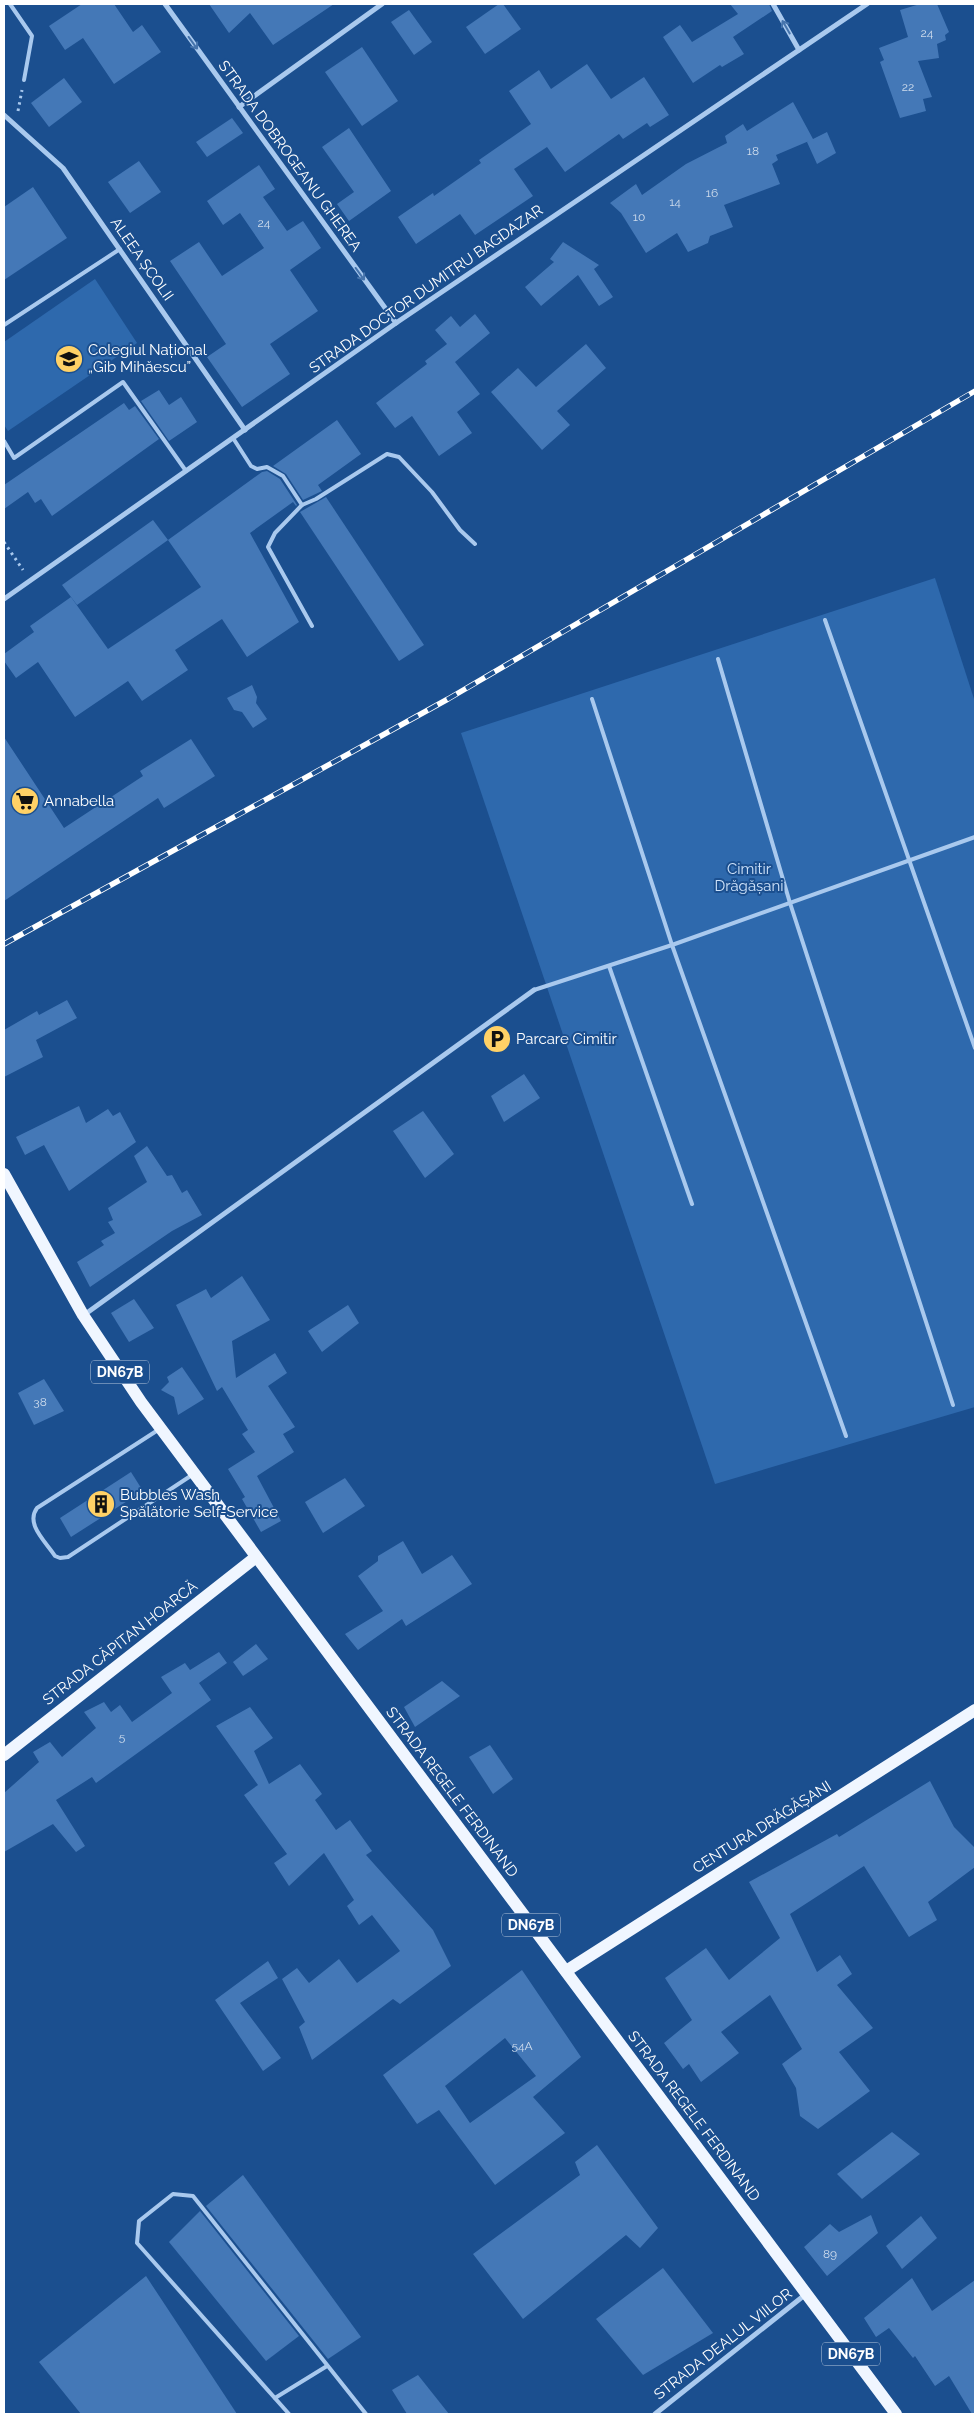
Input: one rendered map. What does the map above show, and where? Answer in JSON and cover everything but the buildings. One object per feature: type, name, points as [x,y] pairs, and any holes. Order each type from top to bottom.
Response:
[{"type":"main road","name":"STRADA REGELE FERDINAND","points":[[4,1174],[83,1315],[160,1429],[896,2414]]},
{"type":"main road","name":"STRADA CĂPITAN HOARCĂ","points":[[4,1755],[256,1557]]},
{"type":"main road","name":"CENTURA DRĂGĂȘANI","points":[[566,1971],[975,1710]]},
{"type":"street","name":"STRADA DOBROGEANU GHEREA","points":[[165,4],[396,323]]},
{"type":"street","points":[[239,107],[382,4]]},
{"type":"street","points":[[772,4],[800,50]]},
{"type":"street","name":"STRADA DOCTOR DUMITRU BAGDAZAR","points":[[4,599],[396,323],[867,4]]},
{"type":"street","name":"ALEEA ȘCOLII","points":[[4,115],[15,127],[64,168],[245,430]]},
{"type":"street","points":[[83,1315],[534,990]]},
{"type":"street","name":"STRADA DEALUL VIILOR","points":[[655,2414],[806,2294]]},
{"type":"lane","points":[[10,4],[32,36],[24,80]]},
{"type":"lane","points":[[4,325],[120,249]]},
{"type":"lane","points":[[4,441],[14,458],[123,382],[186,471]]},
{"type":"lane","points":[[233,438],[251,466],[257,469],[267,467],[283,476],[302,505]]},
{"type":"lane","points":[[312,626],[278,569],[268,547],[275,534],[302,505],[316,499],[387,454],[399,458],[432,492],[460,530],[475,544]]},
{"type":"lane","points":[[825,620],[975,1048]]},
{"type":"lane","points":[[718,659],[790,903],[953,1406]]},
{"type":"lane","points":[[592,699],[672,945],[846,1436]]},
{"type":"lane","points":[[534,990],[672,945],[975,837]]},
{"type":"lane","points":[[608,966],[692,1204]]},
{"type":"lane","points":[[160,1429],[37,1508],[32,1514],[32,1522],[55,1556],[60,1558],[68,1557],[194,1474]]},
{"type":"lane","points":[[289,2414],[137,2243],[139,2221],[173,2194],[193,2196],[366,2414]]},
{"type":"lane","points":[[275,2398],[328,2366]]},
{"type":"path","points":[[15,127],[24,80]]},
{"type":"path","points":[[4,542],[31,581]]},
{"type":"green space","points":[[95,279],[137,343],[8,431],[4,425],[4,342]]},
{"type":"green space","name":"Cimitir Drăgășani","points":[[935,578],[975,702],[975,1407],[715,1484],[461,733]]},
{"type":"railway","points":[[4,944],[448,699],[975,391]]},
{"type":"place","name":"Colegiul Național „Gib Mihăescu”","points":[[69,359]]},
{"type":"place","name":"Annabella","points":[[25,801]]},
{"type":"place","name":"Parcare Cimitir","points":[[497,1039]]},
{"type":"place","name":"Bubbles Wash Spălătorie Self-Service","points":[[101,1504]]}]
